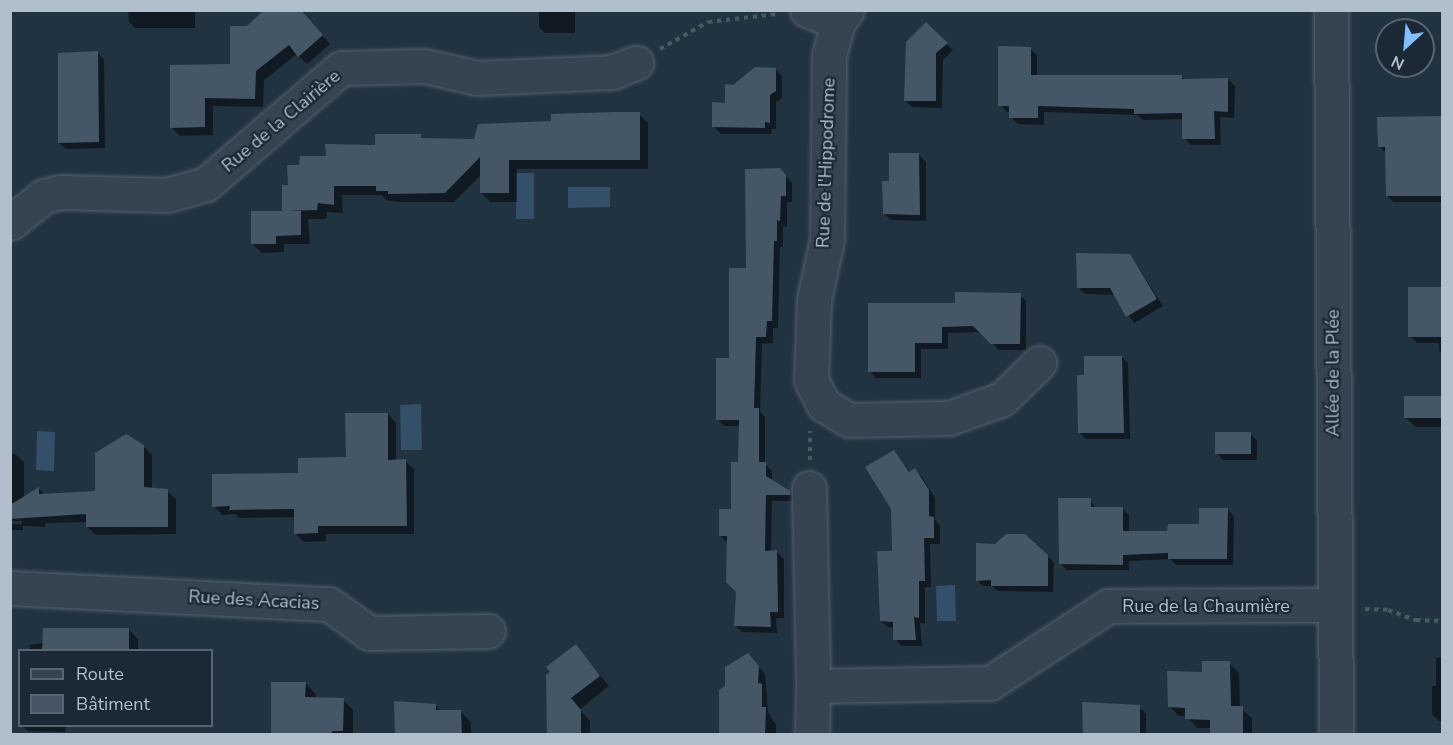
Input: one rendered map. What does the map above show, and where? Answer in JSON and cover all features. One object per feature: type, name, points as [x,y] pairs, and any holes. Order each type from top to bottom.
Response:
[{"type":"street","name":"Allée de la Plée","points":[[1331,10],[1336,735]]},
{"type":"street","name":"Rue de l'Hippodrome","points":[[793,12],[842,16],[829,55],[826,240],[814,299],[812,380],[824,405],[849,420],[949,418],[1002,399],[1039,363]]},
{"type":"street","name":"Rue de la Clairière","points":[[10,224],[26,208],[44,196],[61,192],[167,195],[206,184],[341,68],[425,66],[477,78],[612,72],[636,63]]},
{"type":"street","points":[[809,488],[812,735]]},
{"type":"street","name":"Rue des Acacias","points":[[10,588],[329,603],[369,633],[488,631]]},
{"type":"street","name":"Rue de la Chaumière","points":[[813,686],[990,683],[1108,606],[1335,605]]},
{"type":"path","points":[[636,63],[708,22],[793,12]]},
{"type":"path","points":[[1335,605],[1388,610],[1416,620],[1443,621]]},
{"type":"water","points":[[516,173],[534,173],[534,219],[516,219]]},
{"type":"water","points":[[568,187],[610,187],[610,207],[568,208]]},
{"type":"water","points":[[421,404],[422,450],[401,450],[400,405]]},
{"type":"water","points":[[37,431],[55,432],[54,471],[36,470]]},
{"type":"water","points":[[955,585],[956,621],[937,621],[936,586]]},
{"type":"building","points":[[264,10],[301,10],[323,35],[298,57],[289,45],[256,71],[255,99],[205,98],[205,127],[170,128],[170,65],[230,64],[230,26],[247,26]]},
{"type":"building","points":[[926,22],[948,43],[936,53],[936,101],[904,101],[906,42]]},
{"type":"building","points":[[998,46],[1031,47],[1031,75],[1182,75],[1182,79],[1228,78],[1228,112],[1214,111],[1215,139],[1182,139],[1182,113],[1134,114],[1134,109],[1038,106],[1038,118],[1009,118],[1009,106],[998,106]]},
{"type":"building","points":[[98,51],[99,142],[58,143],[58,53]]},
{"type":"building","points":[[755,67],[776,68],[776,91],[770,95],[770,123],[765,122],[765,128],[712,127],[712,102],[725,103],[725,84],[733,85]]},
{"type":"building","points":[[640,112],[640,160],[509,160],[509,193],[480,193],[480,157],[445,193],[388,194],[388,191],[376,191],[376,186],[334,186],[334,205],[318,203],[317,210],[286,211],[301,211],[301,235],[276,236],[276,244],[251,244],[251,211],[282,211],[282,185],[288,185],[287,165],[299,165],[300,156],[326,156],[325,144],[375,145],[375,134],[421,134],[421,138],[474,139],[478,124],[551,121],[551,114]]},
{"type":"building","points":[[1441,116],[1442,196],[1386,196],[1385,147],[1378,147],[1377,117]]},
{"type":"building","points":[[889,153],[919,153],[920,215],[883,214],[882,181],[889,181]]},
{"type":"building","points":[[780,168],[786,175],[786,196],[781,196],[780,221],[777,220],[777,241],[774,241],[772,321],[767,321],[766,337],[756,337],[754,408],[759,408],[759,462],[766,462],[766,476],[790,491],[790,495],[766,495],[765,551],[777,550],[778,612],[770,612],[771,627],[734,626],[736,592],[726,582],[727,536],[719,536],[719,509],[731,509],[731,462],[738,462],[739,420],[716,420],[716,358],[729,358],[729,268],[746,268],[745,169]]},
{"type":"building","points":[[1076,253],[1130,254],[1157,299],[1126,317],[1110,288],[1077,288]]},
{"type":"building","points":[[1408,287],[1442,287],[1443,337],[1408,337]]},
{"type":"building","points":[[955,292],[1021,293],[1020,344],[991,344],[973,326],[942,327],[942,343],[915,343],[915,372],[868,372],[868,303],[955,303]]},
{"type":"building","points":[[1084,356],[1122,356],[1124,433],[1078,433],[1077,375],[1084,375]]},
{"type":"building","points":[[1404,396],[1443,396],[1443,418],[1404,418]]},
{"type":"building","points":[[345,413],[388,413],[388,460],[406,459],[407,526],[318,526],[318,533],[294,534],[294,509],[229,510],[230,506],[212,507],[212,474],[298,473],[298,458],[346,457]]},
{"type":"building","points":[[1215,432],[1251,432],[1251,454],[1215,454]]},
{"type":"building","points":[[126,434],[144,445],[144,487],[168,489],[168,527],[86,527],[86,514],[10,519],[10,505],[39,487],[39,494],[95,491],[95,453]]},
{"type":"building","points":[[894,450],[909,472],[915,468],[929,490],[929,516],[934,517],[934,538],[924,538],[925,581],[919,581],[919,618],[914,617],[916,640],[893,640],[893,622],[880,621],[877,551],[892,551],[891,509],[865,467]]},
{"type":"building","points":[[1058,498],[1091,498],[1091,507],[1123,507],[1123,531],[1167,531],[1168,524],[1199,524],[1199,508],[1228,508],[1227,559],[1168,559],[1168,553],[1123,555],[1123,565],[1059,564]]},
{"type":"building","points":[[1006,534],[1025,534],[1048,555],[1048,586],[991,586],[991,580],[976,581],[976,543],[995,544]]},
{"type":"building","points":[[43,628],[129,628],[129,649],[42,649]]},
{"type":"building","points":[[576,644],[600,676],[571,698],[581,710],[581,735],[547,735],[546,675],[550,672],[546,667]]},
{"type":"building","points":[[748,653],[759,666],[758,683],[762,684],[762,707],[766,707],[765,735],[719,735],[719,690],[725,686],[725,667]]},
{"type":"building","points":[[1202,661],[1230,661],[1231,706],[1243,706],[1243,735],[1210,735],[1210,720],[1185,719],[1185,708],[1168,707],[1167,671],[1202,672]]},
{"type":"building","points":[[271,682],[306,682],[305,697],[344,698],[343,731],[333,731],[329,735],[271,735]]},
{"type":"building","points":[[394,701],[436,704],[436,710],[461,710],[462,735],[395,735]]},
{"type":"building","points":[[1082,702],[1140,705],[1140,735],[1083,735]]}]
